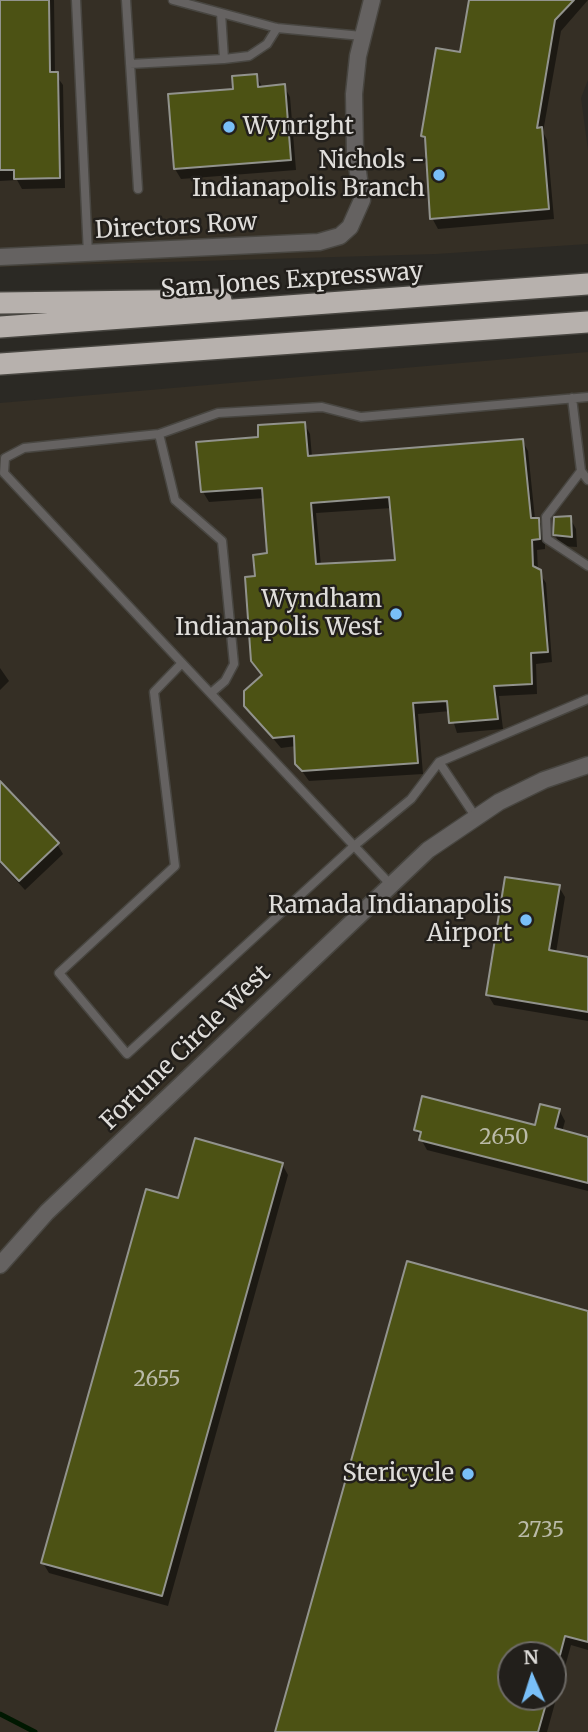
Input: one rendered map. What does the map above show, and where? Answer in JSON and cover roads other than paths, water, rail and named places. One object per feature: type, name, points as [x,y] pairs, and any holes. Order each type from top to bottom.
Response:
[{"type":"highway","name":"Sam Jones Expressway","points":[[0,327],[401,300],[588,284]]},
{"type":"highway","points":[[0,303],[401,300]]},
{"type":"highway","points":[[0,364],[588,322]]},
{"type":"street","points":[[362,36],[372,0]]},
{"type":"street","name":"Directors Row","points":[[0,257],[331,240],[351,227],[362,200],[354,111],[362,36]]},
{"type":"street","name":"Fortune Circle West","points":[[0,1265],[47,1212],[390,884],[449,833],[521,790],[588,765]]},
{"type":"lane","points":[[76,0],[88,254]]},
{"type":"lane","points":[[126,0],[138,189]]},
{"type":"lane","points":[[173,0],[277,28],[362,36]]},
{"type":"lane","points":[[221,13],[223,59]]},
{"type":"lane","points":[[130,64],[249,56],[267,44],[277,28]]},
{"type":"lane","points":[[390,884],[4,473],[5,458],[24,448],[159,434],[218,412],[322,407],[361,417],[588,397]]},
{"type":"lane","points":[[572,398],[581,471],[588,480]]},
{"type":"lane","points":[[159,434],[175,500],[222,541],[234,664],[225,681],[211,694]]},
{"type":"lane","points":[[581,471],[546,517],[547,539],[588,566]]},
{"type":"lane","points":[[182,663],[154,692],[176,866],[59,973],[127,1054],[355,846],[411,799],[439,762],[588,699]]},
{"type":"lane","points":[[439,762],[475,816]]},
{"type":"waterway","points":[[0,1714],[35,1732]]},
{"type":"place","name":"Wynright","points":[[229,127]]},
{"type":"place","name":"Nichols - Indianapolis Branch","points":[[439,175]]},
{"type":"place","name":"Wyndham Indianapolis West","points":[[396,614]]},
{"type":"place","name":"Ramada Indianapolis Airport","points":[[526,920]]},
{"type":"place","name":"Stericycle","points":[[468,1474]]}]
